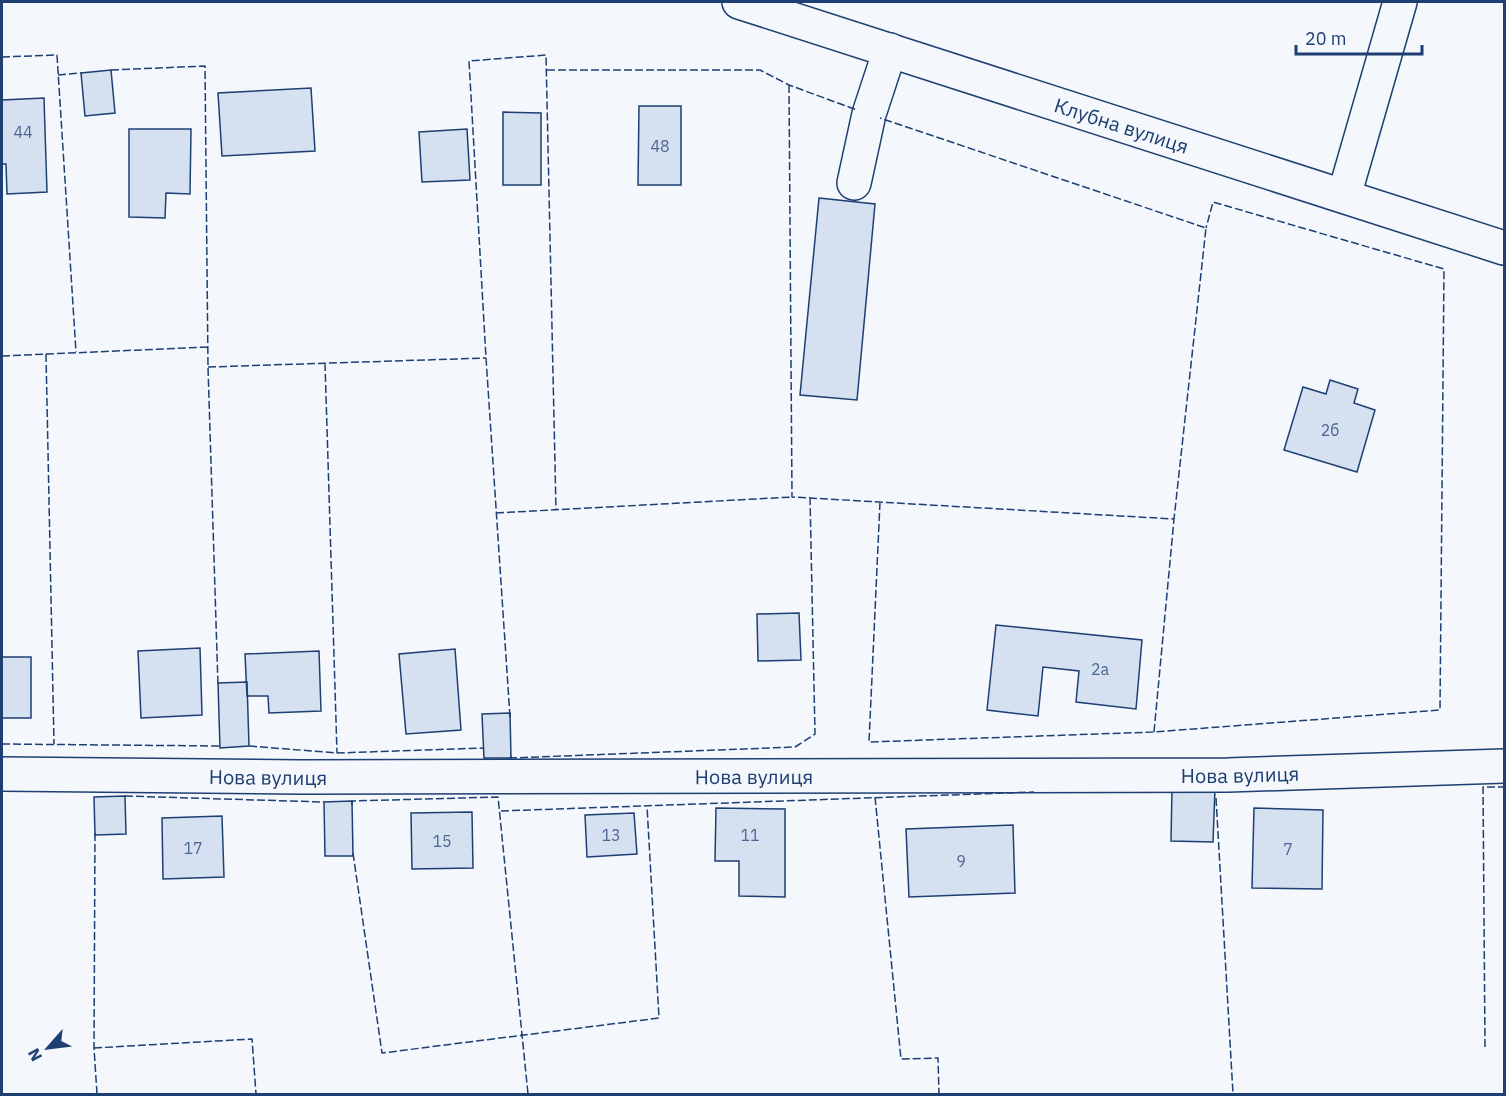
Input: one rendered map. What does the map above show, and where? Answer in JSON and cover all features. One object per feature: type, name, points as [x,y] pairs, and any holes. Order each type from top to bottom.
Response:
[{"type":"street","name":"Клубна вулиця","points":[[739,2],[1504,248]]},
{"type":"street","points":[[1344,196],[1400,2]]},
{"type":"street","points":[[855,183],[869,114],[890,50]]},
{"type":"street","name":"Нова вулиця","points":[[2,774],[301,777],[1228,775],[1504,766]]},
{"type":"building","points":[[111,70],[115,113],[85,116],[81,73]]},
{"type":"building","points":[[311,88],[315,151],[222,156],[218,93]]},
{"type":"building","points":[[44,98],[47,192],[7,194],[6,164],[2,164],[2,100]]},
{"type":"building","points":[[639,106],[681,106],[681,185],[638,185]]},
{"type":"building","points":[[503,112],[541,113],[541,185],[503,185]]},
{"type":"building","points":[[129,129],[191,129],[190,194],[166,193],[165,218],[129,217]]},
{"type":"building","points":[[467,129],[470,180],[422,182],[419,132]]},
{"type":"building","points":[[819,198],[875,204],[857,400],[800,395]]},
{"type":"building","points":[[1330,380],[1358,389],[1354,403],[1375,410],[1357,472],[1284,450],[1303,387],[1326,394]]},
{"type":"building","points":[[799,613],[801,660],[758,661],[757,614]]},
{"type":"building","points":[[996,625],[1142,640],[1136,709],[1076,702],[1079,671],[1043,667],[1038,716],[987,710]]},
{"type":"building","points":[[200,648],[202,715],[141,718],[138,651]]},
{"type":"building","points":[[455,649],[461,730],[406,734],[399,654]]},
{"type":"building","points":[[319,651],[321,711],[269,713],[268,696],[247,696],[245,654]]},
{"type":"building","points":[[2,657],[31,657],[31,718],[2,718]]},
{"type":"building","points":[[247,682],[249,746],[220,748],[218,683]]},
{"type":"building","points":[[510,713],[511,758],[484,758],[482,714]]},
{"type":"building","points":[[1172,788],[1215,789],[1213,842],[1171,841]]},
{"type":"building","points":[[125,796],[126,834],[95,835],[94,797]]},
{"type":"building","points":[[352,801],[353,856],[325,856],[324,802]]},
{"type":"building","points":[[716,808],[785,809],[785,897],[739,896],[739,861],[715,861]]},
{"type":"building","points":[[1254,808],[1323,810],[1322,889],[1252,888]]},
{"type":"building","points":[[472,812],[473,868],[412,869],[411,813]]},
{"type":"building","points":[[634,813],[637,854],[587,857],[585,815]]},
{"type":"building","points":[[222,816],[224,877],[163,879],[162,818]]},
{"type":"building","points":[[1013,825],[1015,893],[909,897],[906,829]]},
{"type":"fence","points":[[2,57],[57,55],[76,352]]},
{"type":"fence","points":[[510,717],[469,61],[546,55],[556,510]]},
{"type":"fence","points":[[111,70],[205,66],[208,367],[218,686]]},
{"type":"fence","points":[[547,70],[760,70],[789,85],[857,110]]},
{"type":"fence","points":[[58,75],[81,73]]},
{"type":"fence","points":[[789,85],[792,497],[1174,519],[1206,228],[880,118]]},
{"type":"fence","points":[[880,502],[869,742],[1154,732],[1440,710],[1444,269],[1213,202],[1206,228]]},
{"type":"fence","points":[[2,356],[208,347]]},
{"type":"fence","points":[[46,354],[54,744]]},
{"type":"fence","points":[[208,367],[486,358]]},
{"type":"fence","points":[[325,363],[337,753]]},
{"type":"fence","points":[[496,513],[792,497]]},
{"type":"fence","points":[[511,756],[511,758],[795,747],[815,734],[810,497]]},
{"type":"fence","points":[[1154,732],[1174,519]]},
{"type":"fence","points":[[2,744],[220,746]]},
{"type":"fence","points":[[249,746],[337,753],[484,748]]},
{"type":"fence","points":[[1485,1047],[1483,787],[1504,787]]},
{"type":"fence","points":[[501,811],[1034,792]]},
{"type":"fence","points":[[125,796],[324,802]]},
{"type":"fence","points":[[352,805],[352,801],[498,797],[528,1094]]},
{"type":"fence","points":[[875,797],[901,1059],[938,1058],[939,1094]]},
{"type":"fence","points":[[1216,798],[1233,1094]]},
{"type":"fence","points":[[353,853],[382,1053],[659,1018],[647,806]]},
{"type":"fence","points":[[95,833],[94,1048],[97,1094]]},
{"type":"fence","points":[[94,1048],[252,1039],[256,1094]]}]
